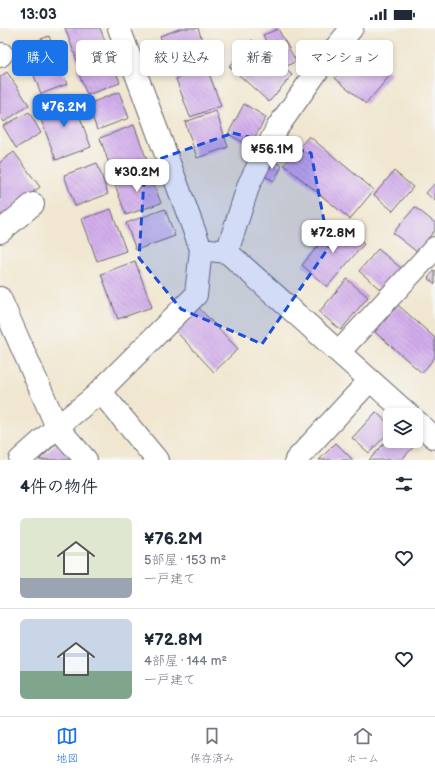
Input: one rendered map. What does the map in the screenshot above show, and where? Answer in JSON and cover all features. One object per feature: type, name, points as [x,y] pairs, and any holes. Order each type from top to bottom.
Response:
[{"type":"street","points":[[20,460],[57,427],[94,398],[196,295],[201,250],[119,28]]},
{"type":"street","points":[[227,252],[249,184],[277,128],[344,31]]},
{"type":"street","points":[[0,232],[33,204]]},
{"type":"street","points":[[339,352],[435,248]]},
{"type":"street","points":[[201,250],[227,252],[401,408]]},
{"type":"street","points":[[0,298],[57,427],[86,460]]},
{"type":"street","points":[[296,460],[370,380]]},
{"type":"street","points":[[100,391],[157,460]]},
{"type":"street","points":[[423,427],[435,438]]},
{"type":"highlighted area","points":[[233,133],[311,153],[329,247],[262,344],[181,309],[139,258],[145,164]]},
{"type":"building","points":[[65,28],[100,28],[104,40],[76,40],[76,58]]},
{"type":"building","points":[[182,28],[198,28],[202,40],[161,40],[160,36]]},
{"type":"building","points":[[278,29],[284,40],[266,40],[263,35]]},
{"type":"building","points":[[49,36],[50,40],[39,40]]},
{"type":"building","points":[[288,47],[296,61],[288,65]]},
{"type":"building","points":[[7,72],[29,105],[4,122],[0,116],[0,77]]},
{"type":"building","points":[[288,72],[292,75],[269,102],[240,76],[288,76]]},
{"type":"building","points":[[34,76],[64,76],[67,84],[41,94]]},
{"type":"building","points":[[80,76],[118,76],[120,83],[87,95]]},
{"type":"building","points":[[184,76],[210,76],[221,106],[190,117],[176,79]]},
{"type":"building","points":[[337,76],[389,76],[366,104],[335,78]]},
{"type":"building","points":[[119,92],[129,118],[97,130],[88,104]]},
{"type":"building","points":[[72,96],[91,147],[56,160],[37,109]]},
{"type":"building","points":[[244,104],[266,117],[250,146],[228,134]]},
{"type":"building","points":[[216,111],[228,147],[197,158],[185,122]]},
{"type":"building","points":[[29,112],[41,133],[16,148],[3,126]]},
{"type":"building","points":[[134,125],[148,163],[113,175],[100,138]]},
{"type":"building","points":[[309,136],[374,190],[350,219],[284,165]]},
{"type":"building","points":[[14,152],[40,187],[2,215],[0,212],[0,162]]},
{"type":"building","points":[[270,159],[282,166],[274,181],[261,174]]},
{"type":"building","points":[[97,163],[108,194],[75,206],[64,175]]},
{"type":"building","points":[[148,170],[161,203],[126,215],[114,182]]},
{"type":"building","points":[[394,171],[413,187],[393,211],[374,195]]},
{"type":"building","points":[[435,183],[435,201],[426,193]]},
{"type":"building","points":[[415,207],[435,223],[435,230],[417,252],[393,233]]},
{"type":"building","points":[[111,209],[126,251],[97,261],[82,219]]},
{"type":"building","points":[[165,209],[175,236],[136,250],[126,223]]},
{"type":"building","points":[[338,222],[364,244],[327,287],[302,265]]},
{"type":"building","points":[[378,249],[401,268],[382,291],[359,271]]},
{"type":"building","points":[[135,261],[152,307],[118,319],[101,274]]},
{"type":"building","points":[[435,270],[435,284],[428,278]]},
{"type":"building","points":[[347,279],[368,297],[341,330],[319,312]]},
{"type":"building","points":[[196,305],[238,349],[214,372],[173,328]]},
{"type":"building","points":[[398,305],[435,338],[435,357],[422,373],[375,332]]},
{"type":"building","points":[[376,412],[383,418],[383,438],[369,453],[352,438]]},
{"type":"building","points":[[59,441],[77,460],[39,460]]},
{"type":"building","points":[[336,443],[353,460],[319,460]]},
{"type":"building","points":[[383,445],[383,448],[412,448],[401,460],[369,460]]}]
